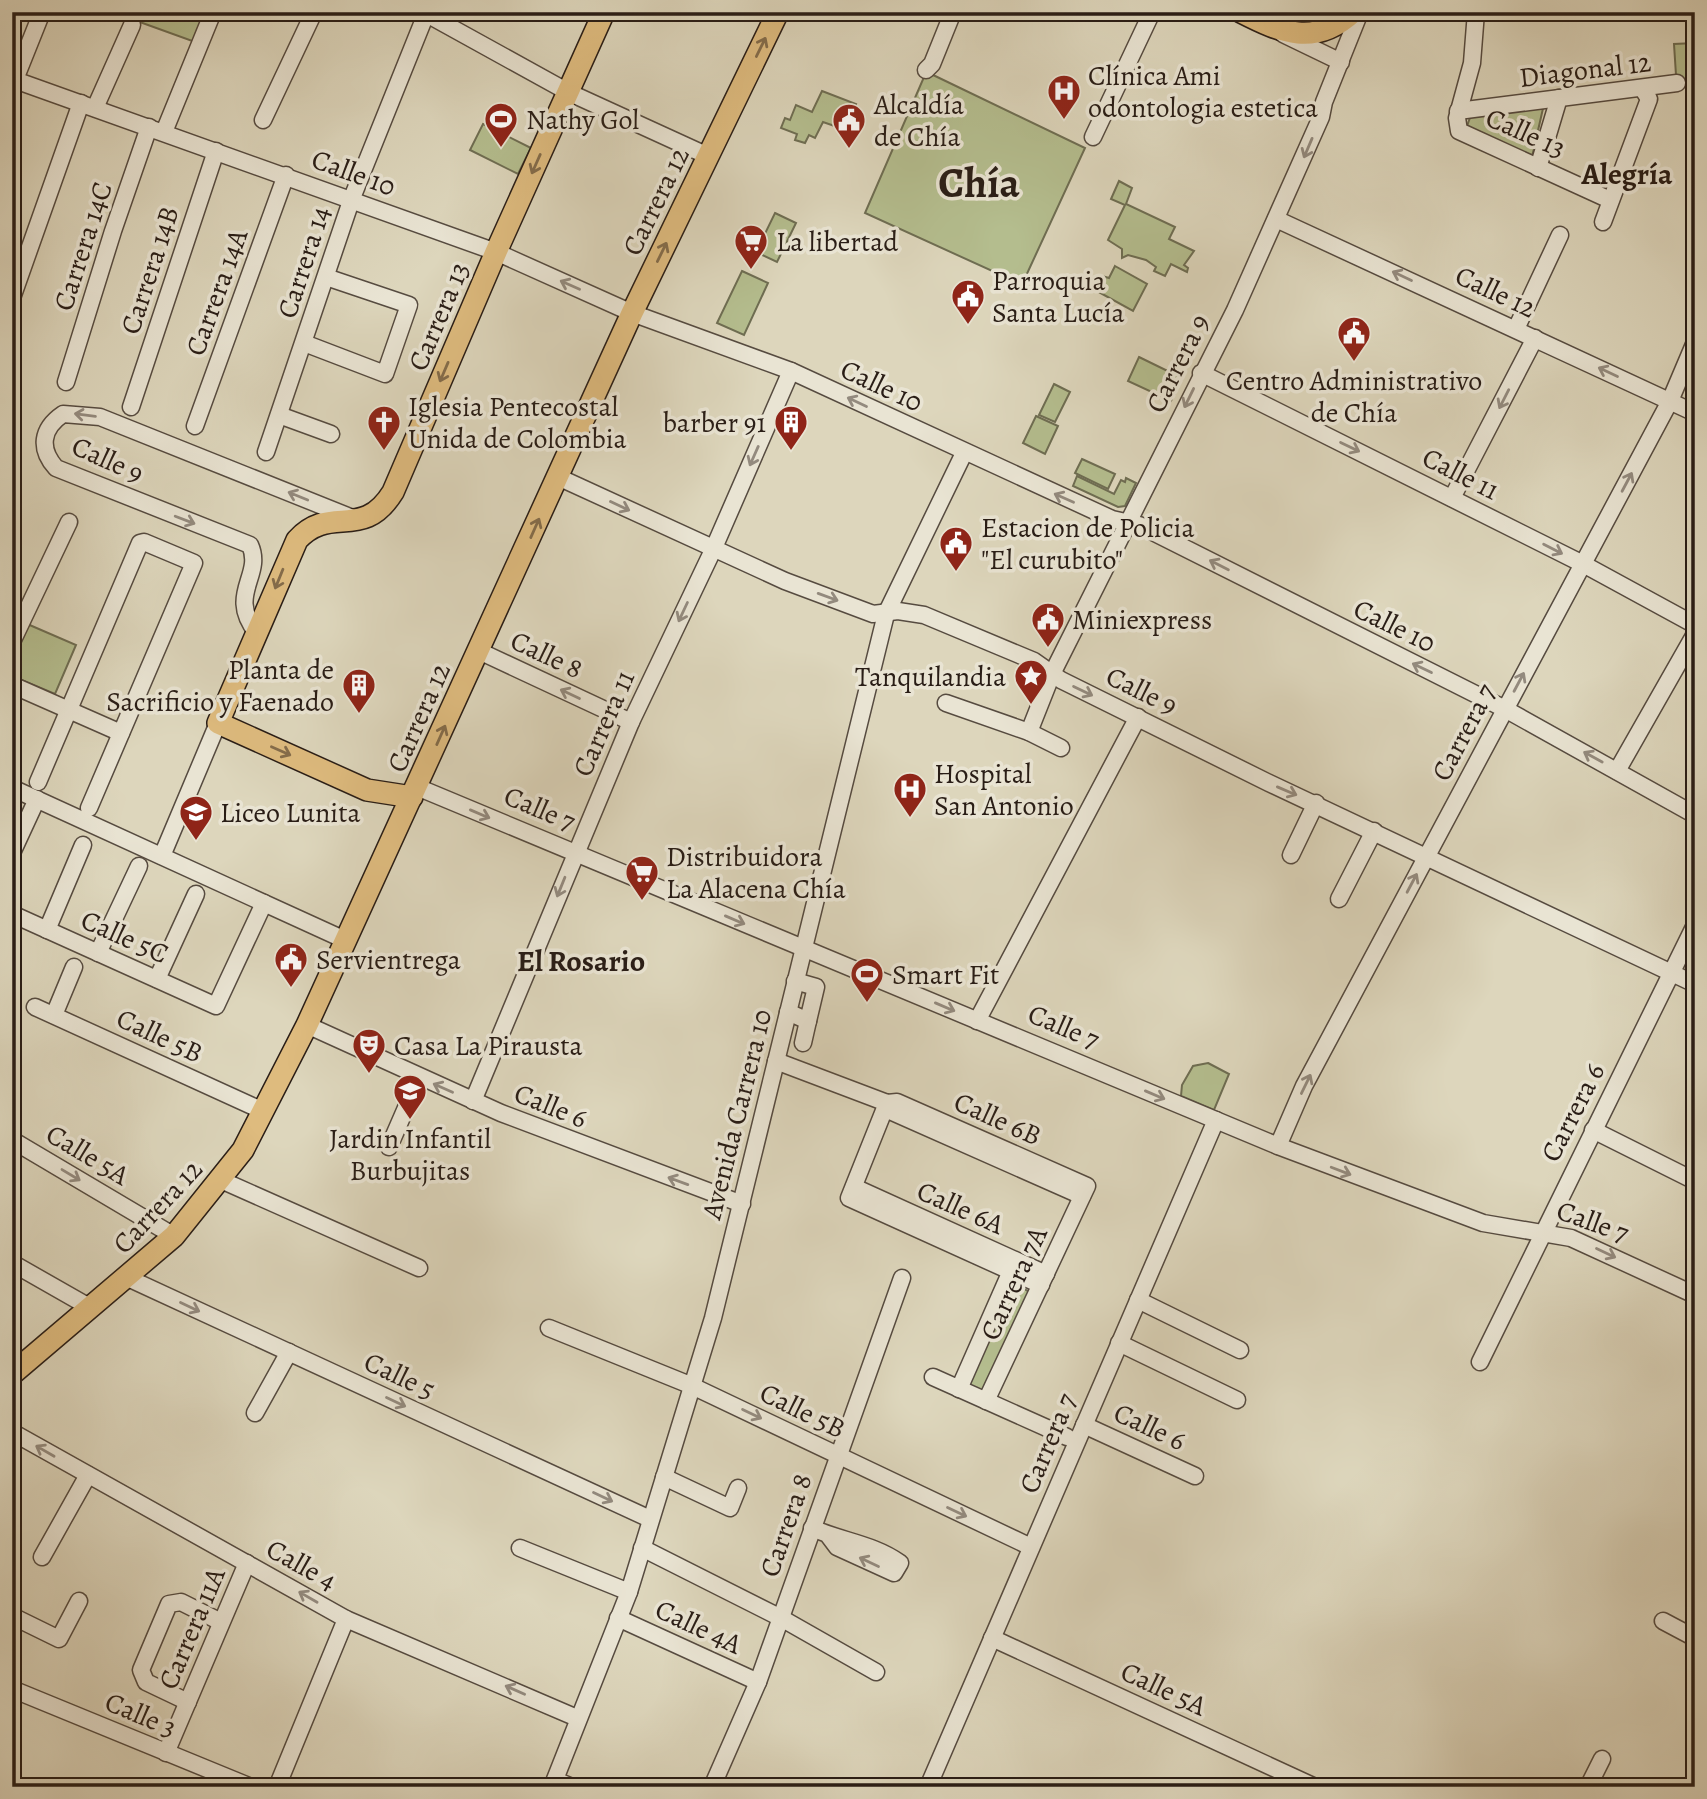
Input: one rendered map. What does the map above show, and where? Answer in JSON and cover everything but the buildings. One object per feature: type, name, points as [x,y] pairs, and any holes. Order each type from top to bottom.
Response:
[{"type":"main road","name":"Carrera 13","points":[[361,521],[383,509],[393,492],[496,252],[604,12]]},
{"type":"main road","name":"Carrera 12","points":[[12,1374],[128,1278],[174,1236],[243,1150],[307,1025],[632,313],[777,12]]},
{"type":"main road","points":[[1241,12],[1279,31],[1301,34],[1320,32],[1338,24],[1353,12]]},
{"type":"main road","points":[[218,723],[292,549],[303,533],[325,522],[361,521]]},
{"type":"main road","name":"Calle 7","points":[[218,723],[368,789],[415,792]]},
{"type":"street","points":[[13,82],[42,12]]},
{"type":"street","name":"Carrera 14C","points":[[66,382],[113,231],[213,12]]},
{"type":"street","points":[[263,120],[314,12]]},
{"type":"street","points":[[926,70],[932,64],[953,12]]},
{"type":"street","points":[[1093,137],[1152,12]]},
{"type":"street","name":"Carrera 9","points":[[1029,732],[1052,674],[1235,310],[1321,117],[1324,102],[1360,12]]},
{"type":"street","points":[[1458,111],[1472,64],[1476,12]]},
{"type":"street","points":[[425,13],[449,18],[568,92],[708,156]]},
{"type":"street","name":"Carrera 14","points":[[266,452],[352,198],[425,13]]},
{"type":"street","points":[[12,298],[88,106],[132,25]]},
{"type":"street","points":[[1279,31],[1341,62]]},
{"type":"street","name":"Calle 10","points":[[13,82],[352,198],[496,252],[632,313],[792,371],[964,453],[1112,519],[1127,522],[1505,709],[1695,815]]},
{"type":"street","name":"Diagonal 12","points":[[1458,111],[1676,83]]},
{"type":"street","points":[[1602,222],[1649,99],[1642,88]]},
{"type":"street","points":[[1538,167],[1559,98]]},
{"type":"street","name":"Calle 13","points":[[1458,111],[1456,125],[1459,131],[1610,200]]},
{"type":"street","name":"Carrera 14B","points":[[131,407],[216,151]]},
{"type":"street","name":"Carrera 14A","points":[[195,426],[285,175]]},
{"type":"street","name":"Calle 12","points":[[1276,219],[1695,412]]},
{"type":"street","points":[[1516,329],[1560,235]]},
{"type":"street","points":[[304,343],[385,373],[409,304],[327,277]]},
{"type":"street","points":[[1452,498],[1535,338]]},
{"type":"street","name":"Carrera 7","points":[[1278,1146],[1304,1086],[1670,401],[1695,342]]},
{"type":"street","name":"Carrera 11","points":[[473,1101],[631,722],[713,550],[792,371]]},
{"type":"street","name":"Calle 11","points":[[1201,373],[1583,564],[1695,625]]},
{"type":"street","name":"Calle 9","points":[[257,633],[245,614],[243,602],[253,557],[250,545],[56,468],[46,457],[44,444],[52,421],[62,414],[100,417],[361,521]]},
{"type":"street","points":[[279,415],[331,434]]},
{"type":"street","name":"Avenida Carrera 10","points":[[554,1783],[628,1592],[690,1385],[713,1318],[886,614],[964,453]]},
{"type":"street","name":"Calle 9","points":[[558,477],[713,550],[835,600],[873,614],[898,611],[924,615],[1034,662],[1052,674],[1269,783],[1695,984]]},
{"type":"street","points":[[12,642],[69,522]]},
{"type":"street","points":[[38,782],[142,542],[194,563],[89,808]]},
{"type":"street","points":[[1617,771],[1695,634]]},
{"type":"street","name":"Calle 8","points":[[479,652],[631,722]]},
{"type":"street","points":[[12,685],[121,733]]},
{"type":"street","points":[[946,703],[1029,732],[1061,748]]},
{"type":"street","points":[[976,1021],[1138,717]]},
{"type":"street","points":[[162,856],[218,723]]},
{"type":"street","points":[[12,788],[345,940]]},
{"type":"street","name":"Calle 7","points":[[415,792],[575,853],[1278,1146],[1483,1223],[1502,1228],[1542,1231],[1600,1250],[1695,1295]]},
{"type":"street","points":[[12,853],[37,799]]},
{"type":"street","points":[[1291,855],[1316,803]]},
{"type":"street","points":[[1339,899],[1374,831]]},
{"type":"street","points":[[47,930],[83,845]]},
{"type":"street","points":[[98,953],[139,866]]},
{"type":"street","points":[[157,979],[196,894]]},
{"type":"street","name":"Calle 5C","points":[[12,914],[216,1006],[264,902]]},
{"type":"street","name":"Carrera 6","points":[[1480,1362],[1542,1231],[1695,925]]},
{"type":"street","points":[[54,1015],[74,967]]},
{"type":"street","points":[[795,981],[816,987],[803,1043]]},
{"type":"street","name":"Calle 5B","points":[[34,1007],[263,1111]]},
{"type":"street","points":[[788,1012],[808,1021]]},
{"type":"street","name":"Calle 6","points":[[307,1025],[473,1101],[742,1204]]},
{"type":"street","name":"Calle 6B","points":[[776,1061],[887,1103],[897,1102],[1085,1191]]},
{"type":"street","points":[[389,1147],[419,1078]]},
{"type":"street","points":[[852,1192],[887,1103]]},
{"type":"street","name":"Carrera 7","points":[[929,1786],[1216,1120]]},
{"type":"street","points":[[1593,1130],[1695,1181]]},
{"type":"street","name":"Calle 5A","points":[[12,1140],[174,1236]]},
{"type":"street","points":[[221,1180],[419,1268]]},
{"type":"street","name":"Carrera 7A","points":[[986,1401],[1085,1191]]},
{"type":"street","name":"Calle 6A","points":[[852,1192],[1011,1271],[1044,1280]]},
{"type":"street","name":"Calle 6A","points":[[852,1192],[1044,1280]]},
{"type":"street","points":[[12,1263],[91,1308]]},
{"type":"street","name":"Carrera 7A","points":[[958,1389],[1011,1271]]},
{"type":"street","name":"Calle 5","points":[[128,1278],[650,1519]]},
{"type":"street","name":"Carrera 8","points":[[712,1787],[758,1682],[902,1278]]},
{"type":"street","points":[[1138,1300],[1240,1350]]},
{"type":"street","name":"Calle 5B","points":[[549,1328],[690,1385],[1031,1547]]},
{"type":"street","points":[[1119,1343],[1237,1400]]},
{"type":"street","points":[[255,1413],[289,1352]]},
{"type":"street","points":[[933,1377],[1067,1437]]},
{"type":"street","name":"Calle 6","points":[[1084,1425],[1195,1476]]},
{"type":"street","name":"Calle 4","points":[[12,1432],[346,1619],[578,1718]]},
{"type":"street","points":[[42,1557],[88,1475]]},
{"type":"street","points":[[664,1477],[730,1508],[738,1488]]},
{"type":"street","points":[[812,1528],[828,1535]]},
{"type":"street","points":[[520,1548],[628,1592]]},
{"type":"street","points":[[642,1548],[780,1618],[876,1672]]},
{"type":"street","name":"Carrera 11A","points":[[166,1753],[247,1563]]},
{"type":"street","points":[[12,1616],[59,1639],[79,1601]]},
{"type":"street","name":"Carrera 11A","points":[[188,1702],[146,1682],[141,1670],[169,1604],[181,1602],[221,1622]]},
{"type":"street","name":"Calle 4A","points":[[618,1618],[758,1682]]},
{"type":"street","points":[[277,1787],[346,1619]]},
{"type":"street","points":[[1662,1621],[1695,1638]]},
{"type":"street","name":"Calle 5A","points":[[992,1638],[1315,1787]]},
{"type":"street","name":"Calle 3","points":[[12,1689],[251,1787]]},
{"type":"street","points":[[1588,1787],[1602,1759]]},
{"type":"street","points":[[554,1783],[572,1787]]},
{"type":"green space","points":[[112,12],[201,12],[205,14],[195,42]]},
{"type":"green space","points":[[1695,43],[1695,86],[1685,85],[1676,75],[1674,44]]},
{"type":"green space","points":[[931,74],[1085,148],[1025,278],[1012,280],[865,213],[924,77]]},
{"type":"green space","points":[[822,91],[856,104],[846,130],[823,122],[815,138],[809,135],[805,143],[795,140],[797,134],[781,128],[785,118],[790,120],[796,105],[812,112]]},
{"type":"green space","points":[[1544,104],[1532,157],[1467,126],[1471,115]]},
{"type":"green space","name":"Nathy Gol","points":[[483,124],[531,148],[518,174],[470,150]]},
{"type":"green space","points":[[1119,181],[1132,188],[1126,204],[1175,227],[1169,239],[1194,251],[1184,265],[1188,268],[1187,272],[1171,264],[1165,276],[1154,271],[1156,267],[1146,260],[1128,255],[1122,258],[1122,249],[1108,240],[1125,205],[1111,199]]},
{"type":"green space","points":[[775,213],[796,223],[777,262],[756,252]]},
{"type":"green space","points":[[1115,266],[1147,284],[1133,311],[1095,290],[1102,276],[1109,278]]},
{"type":"green space","points":[[742,271],[768,283],[744,335],[717,323]]},
{"type":"green space","points":[[1139,357],[1182,378],[1171,401],[1128,381]]},
{"type":"green space","points":[[1054,384],[1070,392],[1055,422],[1039,415]]},
{"type":"green space","points":[[1036,416],[1058,426],[1045,454],[1023,443]]},
{"type":"green space","points":[[1082,459],[1115,474],[1108,489],[1075,473]]},
{"type":"green space","points":[[1077,476],[1114,494],[1121,480],[1125,482],[1126,478],[1136,483],[1125,506],[1118,507],[1073,486]]},
{"type":"green space","points":[[25,623],[76,645],[55,694],[12,676],[12,654]]},
{"type":"green space","points":[[1208,1063],[1229,1074],[1214,1110],[1181,1096],[1182,1085],[1193,1066]]},
{"type":"green space","points":[[1012,1283],[1030,1292],[981,1393],[966,1385]]},
{"type":"place","name":"Clínica Ami odontologia estetica","points":[[1064,121]]},
{"type":"place","name":"Nathy Gol","points":[[501,149]]},
{"type":"place","name":"Alcaldía de Chía","points":[[849,150]]},
{"type":"place","name":"La libertad","points":[[751,271]]},
{"type":"place","name":"Parroquia Santa Lucía","points":[[968,326]]},
{"type":"place","name":"Centro Administrativo de Chía","points":[[1354,363]]},
{"type":"place","name":"Iglesia Pentecostal Unida de Colombia","points":[[384,452]]},
{"type":"place","name":"barber 91","points":[[791,452]]},
{"type":"place","name":"Estacion de Policia \"El curubito\"","points":[[956,573]]},
{"type":"place","name":"Miniexpress","points":[[1048,649]]},
{"type":"place","name":"Tanquilandia","points":[[1031,706]]},
{"type":"place","name":"Planta de Sacrificio y Faenado","points":[[359,715]]},
{"type":"place","name":"Hospital San Antonio","points":[[910,819]]},
{"type":"place","name":"Liceo Lunita","points":[[196,842]]},
{"type":"place","name":"Distribuidora La Alacena Chía","points":[[642,902]]},
{"type":"place","name":"Servientrega","points":[[291,989]]},
{"type":"place","name":"Smart Fit","points":[[867,1004]]},
{"type":"place","name":"Casa La Pirausta","points":[[369,1075]]},
{"type":"place","name":"Jardin Infantil Burbujitas","points":[[410,1121]]},
{"type":"district","name":"Alegría","points":[[1627,174]]},
{"type":"district","name":"Chía","points":[[979,182]]},
{"type":"district","name":"El Rosario","points":[[581,961]]}]
